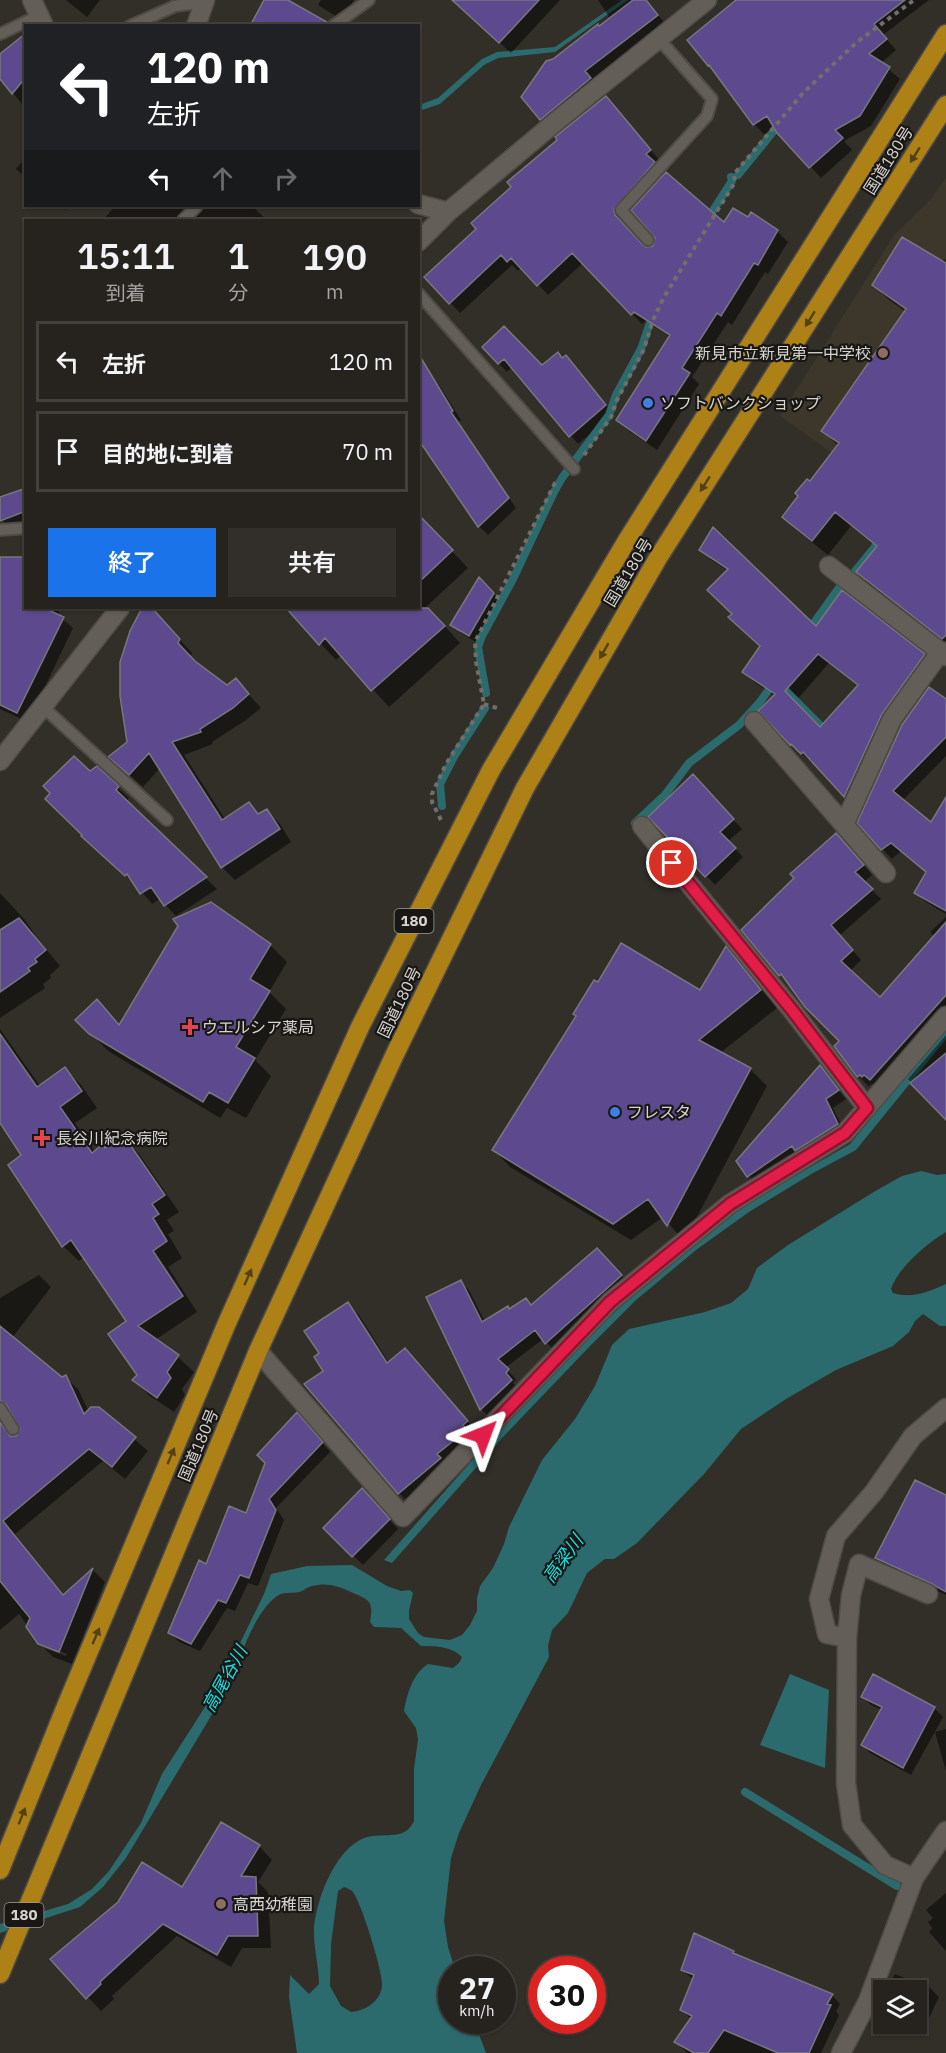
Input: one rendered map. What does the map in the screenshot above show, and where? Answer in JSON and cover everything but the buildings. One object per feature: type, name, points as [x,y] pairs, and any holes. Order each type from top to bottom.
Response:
[{"type":"highway","name":"国道180号","points":[[0,1870],[66,1706],[232,1313],[360,1027],[485,781],[626,542],[946,34]]},
{"type":"highway","name":"国道180号","points":[[1,1972],[258,1352],[395,1054],[525,788],[658,558],[946,105]]},
{"type":"street","points":[[420,240],[448,212],[559,119],[708,0]]},
{"type":"street","points":[[197,24],[204,1]]},
{"type":"street","points":[[420,205],[448,212]]},
{"type":"street","points":[[829,566],[944,654],[892,719],[844,825]]},
{"type":"street","points":[[0,761],[119,609]]},
{"type":"street","points":[[754,721],[886,873]]},
{"type":"street","points":[[642,826],[792,1010],[867,1108]]},
{"type":"street","points":[[258,1352],[403,1517],[610,1302],[730,1204],[845,1133],[946,1016]]},
{"type":"street","points":[[847,1638],[827,1634],[819,1599],[836,1536],[874,1492],[913,1436],[946,1408]]},
{"type":"street","points":[[914,1878],[885,1865],[852,1826],[846,1784],[847,1638],[851,1595],[859,1564],[928,1594]]},
{"type":"street","points":[[841,2053],[868,2001],[914,1878],[946,1831]]},
{"type":"lane","points":[[336,24],[369,0]]},
{"type":"lane","points":[[134,24],[175,6],[204,1]]},
{"type":"lane","points":[[0,34],[39,13]]},
{"type":"lane","points":[[648,240],[621,210],[707,116],[712,99],[659,39]]},
{"type":"lane","points":[[184,219],[197,207]]},
{"type":"lane","points":[[420,294],[574,469]]},
{"type":"lane","points":[[0,530],[24,528]]},
{"type":"lane","points":[[43,707],[167,820]]},
{"type":"lane","points":[[0,1408],[13,1429]]},
{"type":"path","points":[[442,821],[432,802],[432,794],[446,764],[484,704],[476,662],[476,642],[555,483],[574,469],[611,417],[644,349],[653,320],[664,297],[735,182],[734,174],[804,92],[857,42],[914,0]]},
{"type":"path","points":[[484,704],[504,710]]},
{"type":"shaded area","name":"新見市立新見第一中学校","points":[[946,178],[946,533],[780,416],[894,235],[930,200]]},
{"type":"water","points":[[622,0],[628,0],[555,52],[498,58],[484,65],[440,104],[420,111],[420,105],[438,98],[482,59],[497,52],[555,47]]},
{"type":"water","points":[[946,1026],[946,1039],[856,1150],[749,1212],[696,1250],[636,1300],[504,1436],[392,1563],[384,1560],[491,1439],[587,1337],[691,1244],[748,1203],[850,1144]]},
{"type":"water","points":[[921,1171],[937,1175],[946,1174],[946,1232],[914,1257],[900,1273],[891,1289],[893,1293],[900,1295],[913,1295],[946,1284],[946,1326],[940,1326],[923,1314],[915,1321],[909,1332],[893,1346],[836,1370],[741,1429],[704,1474],[637,1543],[614,1559],[605,1559],[587,1573],[568,1613],[552,1630],[548,1646],[549,1657],[481,1785],[459,1833],[451,1858],[444,1921],[451,1956],[438,1956],[438,2034],[479,2034],[486,2053],[297,2053],[289,1997],[290,1975],[309,1994],[319,1984],[314,1933],[323,1889],[339,1860],[360,1840],[373,1836],[402,1833],[411,1827],[414,1821],[414,1769],[418,1739],[416,1728],[404,1711],[407,1698],[418,1673],[428,1664],[453,1668],[462,1657],[448,1649],[421,1646],[401,1628],[374,1627],[370,1622],[371,1609],[366,1599],[332,1585],[317,1585],[299,1592],[277,1596],[259,1616],[223,1696],[126,1858],[103,1887],[80,1907],[0,1933],[0,1924],[68,1904],[92,1889],[109,1871],[141,1823],[162,1774],[221,1682],[264,1594],[271,1574],[307,1566],[352,1565],[387,1586],[401,1591],[410,1590],[413,1593],[409,1619],[418,1633],[424,1637],[450,1640],[462,1635],[477,1611],[480,1586],[493,1568],[509,1527],[542,1460],[575,1419],[595,1386],[612,1345],[629,1329],[705,1312],[731,1303],[748,1289],[757,1268],[788,1245],[902,1176]],"holes":[[[345,1887],[352,1891],[365,1920],[382,1984],[379,1995],[372,2004],[362,2010],[351,2012],[341,2006],[330,1986],[331,1944],[338,1891]]]},
{"type":"water","points":[[790,1674],[829,1690],[825,1768],[760,1745]]},
{"type":"waterway","points":[[738,175],[781,122]]},
{"type":"waterway","points":[[707,220],[732,181],[731,177]]},
{"type":"waterway","points":[[486,693],[478,647],[482,636],[513,579],[562,478],[609,415],[616,395],[641,349],[653,314]]},
{"type":"waterway","points":[[852,575],[882,538]]},
{"type":"waterway","points":[[808,631],[838,589]]},
{"type":"waterway","points":[[635,823],[665,795],[689,763],[739,725],[774,682]]},
{"type":"waterway","points":[[778,683],[828,733]]},
{"type":"waterway","points":[[442,806],[440,784],[455,755],[485,708]]},
{"type":"waterway","points":[[745,1792],[897,1886]]},
{"type":"place","name":"新見市立新見第一中学校","points":[[883,353]]},
{"type":"place","name":"ソフトバンクショップ","points":[[648,403]]},
{"type":"place","name":"ウエルシア薬局","points":[[190,1027]]},
{"type":"place","name":"フレスタ","points":[[615,1112]]},
{"type":"place","name":"長谷川紀念病院","points":[[42,1138]]},
{"type":"place","name":"高西幼稚園","points":[[221,1904]]},
{"type":"route","points":[[483,1435],[610,1302],[730,1204],[845,1133],[867,1108],[792,1010],[672,863]]},
{"type":"water label","name":"高梁川","points":[[563,1559]]},
{"type":"water label","name":"高尾谷川","points":[[225,1679]]}]
